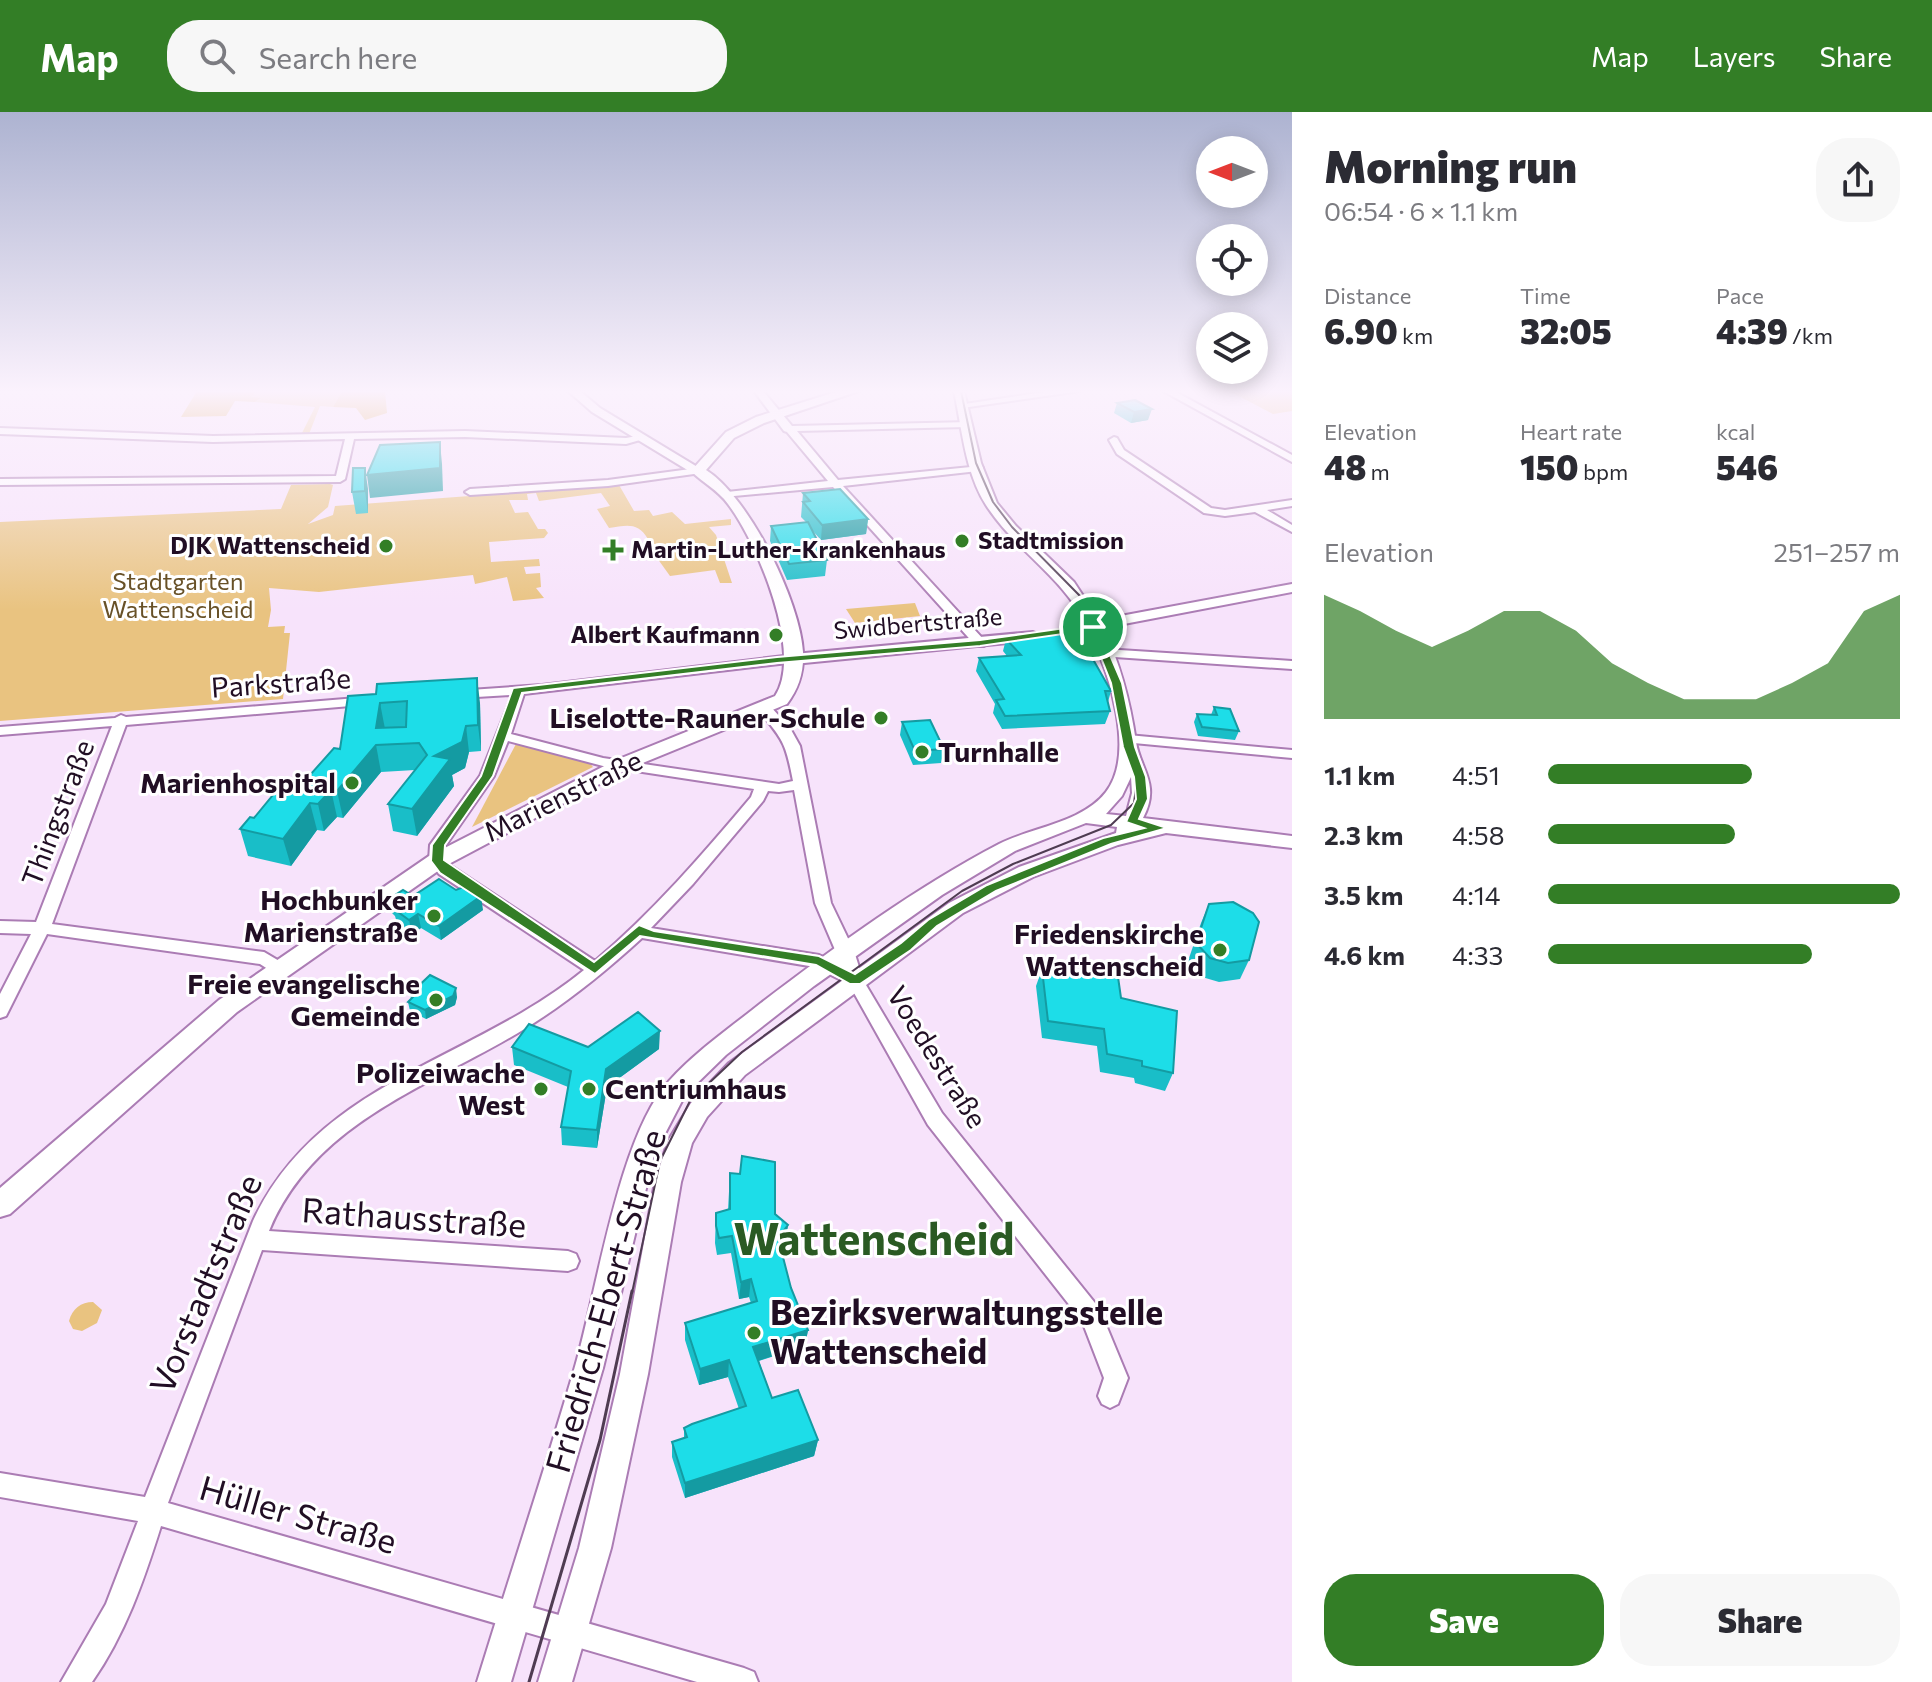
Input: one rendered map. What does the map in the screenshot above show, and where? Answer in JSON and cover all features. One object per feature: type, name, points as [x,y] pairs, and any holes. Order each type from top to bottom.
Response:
[{"type":"main road","points":[[704,464],[698,471],[727,495],[755,537],[789,631],[786,664],[777,689],[765,709]]},
{"type":"main road","name":"Marienstraße","points":[[0,1205],[173,1052],[280,969],[437,861],[621,765],[765,709]]},
{"type":"street","points":[[0,482],[340,479],[343,464]]},
{"type":"street","points":[[687,464],[698,471]]},
{"type":"street","points":[[818,464],[980,643]]},
{"type":"street","points":[[977,464],[995,508],[1074,592],[1093,627],[1120,694],[1129,743],[1140,777],[1142,799],[1132,822],[1112,840]]},
{"type":"street","points":[[1138,464],[1208,511],[1225,513],[1292,503]]},
{"type":"street","points":[[727,495],[978,468]]},
{"type":"street","points":[[470,492],[608,483],[698,471]]},
{"type":"street","points":[[1258,509],[1292,529]]},
{"type":"street","name":"Swidbertstraße","points":[[786,664],[1093,627],[1139,614],[1292,588]]},
{"type":"street","points":[[1104,653],[1292,665]]},
{"type":"street","points":[[449,695],[757,664],[786,664]]},
{"type":"street","points":[[517,690],[518,698],[487,776],[438,845],[437,861],[445,870],[595,969]]},
{"type":"street","name":"Parkstraße","points":[[0,731],[389,699]]},
{"type":"street","points":[[765,709],[785,731],[789,742],[795,784],[804,805],[837,958],[855,980]]},
{"type":"street","name":"Thingstraße","points":[[0,1011],[42,928],[121,719]]},
{"type":"street","points":[[503,736],[621,765],[763,785],[795,784]]},
{"type":"street","points":[[1129,743],[1292,754]]},
{"type":"street","points":[[1086,817],[1117,795],[1126,775],[1129,743]]},
{"type":"street","name":"Vorstadtstraße","points":[[75,1682],[103,1643],[137,1567],[154,1511],[256,1240],[282,1186],[325,1133],[359,1108],[479,1047],[540,1010],[595,969],[639,930],[717,847],[758,798],[763,785]]},
{"type":"street","points":[[1086,817],[1292,842]]},
{"type":"street","name":"Friedrich-Ebert-Straße","points":[[494,1682],[574,1408],[589,1368],[642,1155],[656,1120],[677,1088],[706,1059],[837,958],[968,868],[1008,847],[1086,817]]},
{"type":"street","points":[[451,828],[471,841]]},
{"type":"street","points":[[1112,840],[1161,828]]},
{"type":"street","points":[[1242,838],[1292,853]]},
{"type":"street","name":"Friedrich-Ebert-Straße","points":[[555,1682],[595,1548],[634,1374],[668,1182],[680,1141],[699,1110],[737,1069],[855,980],[974,897],[1112,840]]},
{"type":"street","points":[[0,927],[42,928],[264,958],[280,969]]},
{"type":"street","points":[[639,930],[651,935],[819,961],[837,958]]},
{"type":"street","name":"Voedestraße","points":[[855,980],[935,1119],[1091,1315],[1116,1378],[1110,1396]]},
{"type":"street","name":"Rathausstraße","points":[[256,1240],[568,1261]]},
{"type":"street","name":"Hüller Straße","points":[[0,1485],[154,1511],[744,1682]]},
{"type":"green space","name":"Stadtgarten Wattenscheid","points":[[291,485],[333,485],[328,507],[308,524],[333,515],[335,506],[619,485],[634,511],[649,510],[653,516],[672,512],[685,524],[731,519],[731,525],[709,527],[716,535],[732,583],[720,583],[715,570],[670,576],[647,544],[643,545],[648,539],[640,530],[627,526],[609,528],[597,509],[610,506],[601,493],[539,501],[536,493],[527,494],[528,500],[509,500],[515,513],[528,512],[538,529],[545,529],[548,533],[544,538],[489,542],[491,562],[539,559],[540,566],[524,567],[526,574],[540,573],[541,587],[536,588],[544,598],[513,601],[507,577],[475,584],[473,575],[319,592],[269,588],[271,610],[268,627],[285,626],[284,633],[290,633],[283,699],[0,721],[0,522],[281,509]]},
{"type":"green space","points":[[915,603],[920,616],[855,623],[846,609]]},
{"type":"green space","points":[[516,744],[589,762],[593,767],[472,827]]},
{"type":"green space","points":[[93,1302],[102,1310],[97,1323],[82,1331],[73,1329],[69,1321],[72,1313],[81,1305]]},
{"type":"building","points":[[372,464],[440,464],[440,468],[367,475]]},
{"type":"building","points":[[353,468],[365,468],[365,491],[352,492]]},
{"type":"building","points":[[840,489],[868,519],[822,525],[803,502],[810,501],[803,493]]},
{"type":"building","points":[[808,522],[827,560],[789,564],[771,526]]},
{"type":"building","points":[[1074,628],[1089,644],[1086,647],[1111,691],[1105,691],[1110,711],[1005,716],[996,700],[1004,699],[979,658],[1021,655],[1006,639]]},
{"type":"building","points":[[477,678],[478,725],[466,726],[462,742],[434,756],[450,759],[412,809],[388,804],[427,755],[419,743],[376,745],[337,791],[331,790],[318,804],[310,803],[283,839],[240,829],[250,817],[254,818],[286,779],[303,783],[334,748],[340,749],[348,696],[376,694],[377,684]],"holes":[[[407,701],[406,727],[376,728],[380,703]]]},
{"type":"building","points":[[1214,707],[1230,709],[1239,731],[1202,727],[1197,714],[1217,715]]},
{"type":"building","points":[[930,720],[944,749],[915,751],[902,722]]},
{"type":"building","points":[[439,879],[456,890],[469,885],[481,896],[439,926],[418,914],[409,920],[394,909],[397,907],[389,899],[403,890],[413,896]]},
{"type":"building","points":[[1233,902],[1253,913],[1259,922],[1249,960],[1228,963],[1210,958],[1196,943],[1209,904]]},
{"type":"building","points":[[1042,969],[1118,977],[1121,998],[1177,1011],[1173,1073],[1142,1066],[1142,1061],[1107,1054],[1104,1029],[1048,1021]]},
{"type":"building","points":[[430,975],[456,988],[453,996],[425,1010],[408,1002],[414,996],[410,994]]},
{"type":"building","points":[[638,1012],[660,1031],[606,1069],[597,1130],[561,1127],[571,1071],[512,1047],[529,1024],[588,1047]]},
{"type":"building","name":"Bezirksverwaltungsstelle Wattenscheid","points":[[742,1156],[775,1162],[775,1214],[788,1225],[778,1238],[791,1288],[808,1330],[753,1347],[772,1398],[798,1390],[818,1440],[685,1483],[672,1442],[687,1437],[684,1428],[692,1424],[746,1406],[729,1360],[700,1369],[685,1323],[757,1301],[751,1279],[741,1282],[732,1236],[719,1238],[716,1226],[716,1213],[730,1209],[730,1173],[740,1174]]},
{"type":"tram line","points":[[632,1293],[660,1161],[690,1101],[742,1052],[962,891],[1013,864],[1111,825],[1134,803],[1137,780],[1130,726],[1101,637],[1080,596],[1012,527],[993,502],[977,464]]},
{"type":"tram line","points":[[529,1682],[600,1440],[632,1291]]},
{"type":"place","name":"Stadtmission","points":[[962,541]]},
{"type":"place","name":"DJK Wattenscheid","points":[[386,546]]},
{"type":"place","name":"Martin-Luther-Krankenhaus","points":[[613,550]]},
{"type":"place","name":"Albert Kaufmann","points":[[776,635]]},
{"type":"place","name":"Liselotte-Rauner-Schule","points":[[881,718]]},
{"type":"place","name":"Turnhalle","points":[[922,752]]},
{"type":"place","name":"Marienhospital","points":[[352,783]]},
{"type":"place","name":"Hochbunker Marienstraße","points":[[434,916]]},
{"type":"place","name":"Friedenskirche Wattenscheid","points":[[1220,950]]},
{"type":"place","name":"Freie evangelische Gemeinde","points":[[436,1000]]},
{"type":"place","name":"Polizeiwache West","points":[[541,1089]]},
{"type":"place","name":"Centriumhaus","points":[[589,1089]]},
{"type":"place","name":"Bezirksverwaltungsstelle Wattenscheid","points":[[754,1333]]},
{"type":"district","name":"Wattenscheid","points":[[874,1240]]},
{"type":"route","points":[[1093,627],[1117,683],[1129,747],[1140,777],[1142,799],[1132,822],[1161,828],[1107,841],[992,888],[933,923],[906,947],[855,980],[819,961],[651,935],[639,930],[595,969],[445,870],[437,861],[438,845],[487,776],[518,698],[517,690],[777,660],[980,643],[1093,627]]}]
